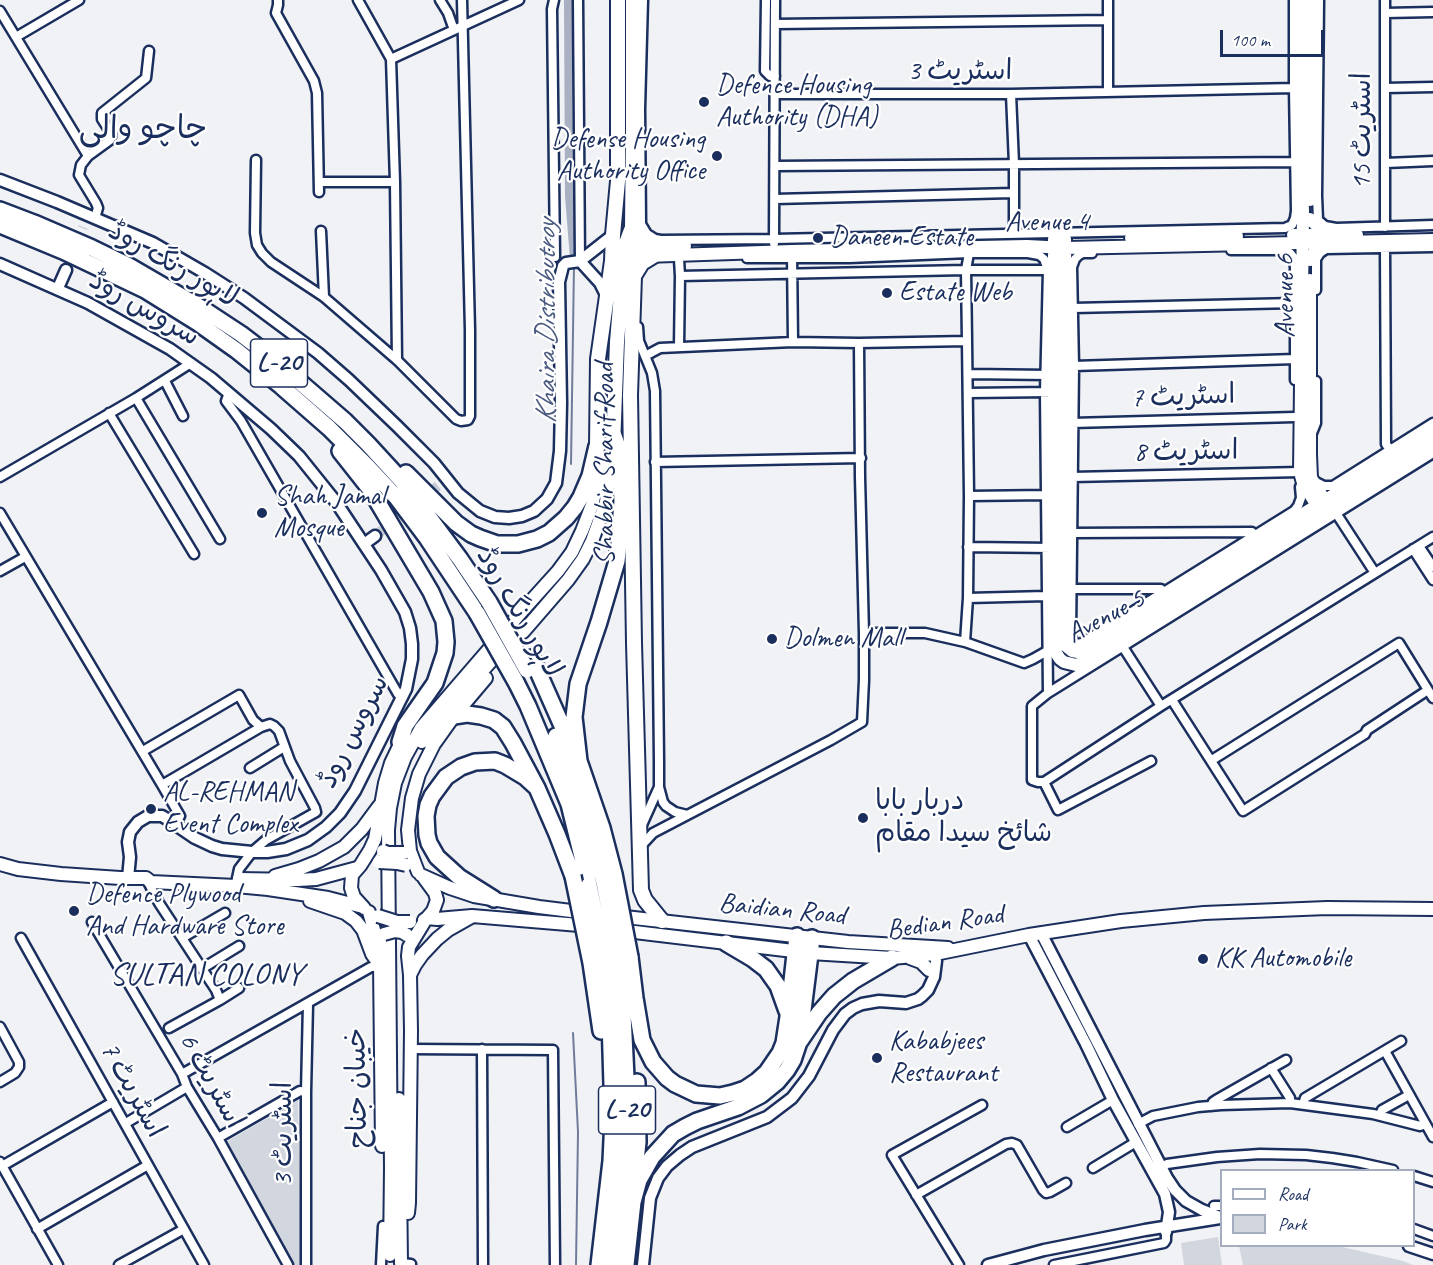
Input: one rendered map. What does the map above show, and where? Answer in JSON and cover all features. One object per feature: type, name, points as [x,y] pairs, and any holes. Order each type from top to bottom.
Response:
[{"type":"highway","name":"لاہور رنگ روڈ","points":[[0,210],[129,266],[203,309],[271,357],[308,387],[368,444],[402,481],[459,559],[494,600],[530,664],[581,801],[602,880],[611,958],[624,1026],[627,1099],[625,1161],[614,1265]]},
{"type":"highway","name":"لاہور رنگ روڈ","points":[[0,225],[63,251],[145,290],[207,330],[281,386],[329,428],[368,467],[427,538],[477,613],[528,706],[602,880]]},
{"type":"highway","points":[[281,386],[345,457],[370,489],[441,612],[446,632],[445,653],[435,683],[405,726],[400,742]]},
{"type":"highway","points":[[579,760],[574,717],[578,684],[617,561],[622,501],[619,450],[614,436]]},
{"type":"highway","points":[[368,444],[389,456],[433,491],[456,523],[480,538],[508,545],[527,542],[549,533],[566,518],[581,497],[590,476],[597,446]]},
{"type":"highway","points":[[610,582],[616,491],[612,458]]},
{"type":"highway","points":[[433,491],[439,514],[494,600]]},
{"type":"highway","points":[[530,664],[579,760],[602,828],[602,880]]},
{"type":"highway","points":[[454,716],[475,714],[489,718],[499,724],[513,742],[537,788],[573,876],[611,958],[635,998],[642,1040],[653,1062],[675,1084],[696,1094],[720,1096],[745,1089],[767,1072],[784,1043],[804,944]]},
{"type":"highway","points":[[494,899],[459,877],[437,857],[427,835],[428,805],[446,777],[461,766],[475,762],[495,761],[506,765],[537,788]]},
{"type":"highway","points":[[726,943],[766,969],[778,986],[788,1017]]},
{"type":"highway","points":[[799,1042],[804,944]]},
{"type":"highway","name":"لاہور رنگ روڈ","points":[[599,1265],[611,1161],[613,1102],[610,1019],[611,958]]},
{"type":"highway","points":[[633,1202],[639,1180],[652,1156],[674,1134],[697,1121],[738,1107],[761,1095],[787,1070],[799,1042],[834,996],[853,981],[898,958]]},
{"type":"highway","points":[[626,1265],[638,1142],[635,998]]},
{"type":"main road","points":[[398,1263],[391,1168],[388,830],[390,808],[402,762],[421,728],[562,566],[582,531],[596,489],[600,464],[597,446],[598,358],[612,261],[618,181],[618,0]]},
{"type":"main road","name":"Shabbir Sharif Road","points":[[633,0],[630,251],[634,276],[630,395],[639,830],[641,890],[645,900],[662,921]]},
{"type":"main road","name":"Avenue 6","points":[[1302,0],[1301,160],[1306,212]]},
{"type":"main road","name":"Avenue 6","points":[[1311,0],[1303,477],[1326,509]]},
{"type":"main road","points":[[1306,212],[1321,230],[1332,238],[1315,251],[1306,265],[1292,247],[1282,243],[1306,212]]},
{"type":"main road","points":[[632,228],[654,251],[642,263],[634,276]]},
{"type":"main road","name":"Avenue 4","points":[[654,251],[678,256],[792,254],[1028,247],[1060,244],[1087,246],[1282,243],[1306,239],[1433,234]]},
{"type":"main road","name":"Avenue 4","points":[[1332,238],[1433,240]]},
{"type":"main road","name":"Avenue 4","points":[[630,251],[774,241],[1028,247]]},
{"type":"main road","name":"Avenue 5","points":[[1060,244],[1052,270],[1050,548],[1055,646],[1057,656],[1065,662],[1087,665],[1326,509],[1433,445]]},
{"type":"main road","name":"Avenue 5","points":[[1055,646],[1069,285],[1060,244]]},
{"type":"main road","points":[[419,873],[410,851],[408,830],[415,786],[434,744],[528,625],[576,570],[588,550],[606,502],[614,436],[617,342],[630,251]]},
{"type":"main road","name":"Avenue 6","points":[[1303,477],[1311,438],[1306,265]]},
{"type":"main road","name":"Avenue 5","points":[[1055,646],[1065,644],[1070,650],[1083,651],[1289,519],[1326,509],[1346,483],[1433,432]]},
{"type":"main road","points":[[358,867],[375,839],[391,763],[400,742],[479,648],[522,610]]},
{"type":"main road","points":[[398,1263],[396,930],[397,828],[402,790],[410,765],[428,732],[492,660],[528,625]]},
{"type":"main road","points":[[405,859],[406,816],[407,810],[411,807]]},
{"type":"main road","points":[[380,809],[381,857]]},
{"type":"main road","points":[[262,880],[299,869],[336,852],[354,838],[380,809]]},
{"type":"main road","points":[[0,864],[40,872],[128,879],[146,878],[151,882],[236,882],[298,880],[325,876],[358,867],[381,857],[397,863],[405,859]]},
{"type":"main road","points":[[405,859],[462,907]]},
{"type":"main road","name":"خیبان جناح","points":[[358,867],[352,875],[351,888],[354,897],[370,912],[378,944],[383,1226],[398,1263]]},
{"type":"main road","name":"خیبان جناح","points":[[398,1263],[409,1203],[409,935],[427,919],[435,908],[437,898],[431,885],[419,873]]},
{"type":"main road","points":[[321,896],[329,886],[325,876]]},
{"type":"main road","points":[[236,882],[321,896],[391,921],[409,935]]},
{"type":"main road","points":[[300,894],[307,900],[345,913],[356,921],[363,930],[372,954],[380,965]]},
{"type":"main road","points":[[410,975],[422,955],[448,930],[462,907],[474,896],[494,899]]},
{"type":"main road","name":"Baidian Road","points":[[494,899],[539,907],[662,921],[804,944],[848,942],[930,950]]},
{"type":"main road","name":"Bedian Road","points":[[409,935],[427,919],[437,919],[462,907],[578,925],[726,943],[804,944],[898,958],[930,950],[961,949],[1035,934],[1121,921],[1204,913],[1327,908],[1433,909]]},
{"type":"main road","points":[[380,965],[383,958],[381,939],[384,934],[395,931],[409,935]]},
{"type":"main road","points":[[898,958],[921,962],[929,970]]},
{"type":"street","points":[[16,37],[79,0]]},
{"type":"street","points":[[278,0],[276,13],[314,81],[317,93],[319,192]]},
{"type":"street","points":[[358,0],[391,59],[397,360]]},
{"type":"street","points":[[440,0],[454,30]]},
{"type":"street","points":[[256,160],[255,233],[262,253],[271,262],[324,297],[397,360],[456,419],[468,420],[470,416],[470,352],[462,0]]},
{"type":"street","points":[[391,59],[519,0]]},
{"type":"street","points":[[554,0],[552,9],[555,257]]},
{"type":"street","points":[[574,262],[578,0]]},
{"type":"street","points":[[643,0],[640,205],[642,227],[651,237],[661,240],[774,241],[1281,229],[1292,225],[1295,218],[1306,212]]},
{"type":"street","points":[[1108,0],[1108,92]]},
{"type":"street","points":[[1294,0],[1294,162],[1306,212]]},
{"type":"street","points":[[1306,212],[1319,0]]},
{"type":"street","name":"اسٹریٹ 15","points":[[1385,0],[1385,227]]},
{"type":"street","points":[[770,4],[775,24],[774,241]]},
{"type":"street","points":[[770,4],[765,71],[775,76]]},
{"type":"street","points":[[0,11],[88,156]]},
{"type":"street","points":[[1385,13],[1433,12]]},
{"type":"street","points":[[775,24],[1107,20]]},
{"type":"street","points":[[83,227],[98,207],[79,175],[81,165],[88,156],[111,137],[102,119],[102,113],[146,78],[149,51]]},
{"type":"street","points":[[1385,88],[1433,87]]},
{"type":"street","name":"اسٹریٹ 3","points":[[776,94],[1011,94],[1293,88]]},
{"type":"street","points":[[1011,94],[1014,234]]},
{"type":"street","points":[[1386,162],[1433,161]]},
{"type":"street","points":[[775,166],[1294,162]]},
{"type":"street","points":[[0,180],[145,240],[171,253],[244,298],[318,353],[375,404],[434,464],[458,493],[480,511],[495,517],[522,516],[534,511],[547,499],[556,483],[560,451],[559,282],[561,270],[613,235]]},
{"type":"street","points":[[319,182],[394,182]]},
{"type":"street","points":[[775,199],[1013,193]]},
{"type":"street","points":[[1332,238],[1385,227],[1433,225]]},
{"type":"street","points":[[321,231],[324,297]]},
{"type":"street","points":[[1332,238],[1385,248],[1433,247]]},
{"type":"street","points":[[1282,243],[1087,246],[1075,258],[1069,285],[1073,308],[1074,366],[1071,639],[1073,643],[1082,643],[1255,535],[1289,519],[1300,502],[1303,477],[1295,417],[1295,303],[1306,265]]},
{"type":"street","points":[[793,342],[792,254],[849,258],[969,253],[1028,247],[1042,257],[1052,270]]},
{"type":"street","points":[[1385,248],[1386,444],[1390,450]]},
{"type":"street","points":[[964,642],[968,598],[969,374],[966,270],[969,253]]},
{"type":"street","points":[[678,256],[679,347]]},
{"type":"street","points":[[574,262],[600,284],[607,297]]},
{"type":"street","name":"سروس روڈ","points":[[0,264],[58,288],[170,349],[229,393],[286,442],[336,502],[405,612],[410,628],[411,668],[403,697],[355,790],[334,819],[317,834],[297,845],[275,851],[252,852],[212,846],[195,838],[162,816],[142,818],[133,827],[128,838],[130,857],[128,879]]},
{"type":"street","points":[[58,288],[66,270]]},
{"type":"street","points":[[680,276],[1052,270]]},
{"type":"street","points":[[633,298],[637,305],[638,337],[652,373],[655,391],[658,787],[666,806],[675,812],[687,815]]},
{"type":"street","points":[[1073,308],[1295,303]]},
{"type":"street","points":[[645,356],[657,349],[679,347],[793,342],[968,341]]},
{"type":"street","points":[[640,848],[653,833],[862,722],[864,633],[860,343]]},
{"type":"street","points":[[1074,366],[1295,359]]},
{"type":"street","points":[[0,477],[165,381],[191,363]]},
{"type":"street","points":[[969,374],[1050,375]]},
{"type":"street","points":[[165,381],[183,416]]},
{"type":"street","points":[[969,393],[1050,392],[1047,495],[1050,548],[1046,596],[1055,646],[1048,693]]},
{"type":"street","points":[[229,393],[226,402],[241,421],[398,694],[403,697]]},
{"type":"street","points":[[136,398],[220,539]]},
{"type":"street","points":[[109,412],[194,554]]},
{"type":"street","name":"اسٹریٹ 7","points":[[1072,423],[1295,417]]},
{"type":"street","points":[[1346,483],[1390,450],[1433,423]]},
{"type":"street","points":[[1433,453],[1326,509],[1123,646],[1087,665],[1032,706],[1032,780],[1044,782],[1161,706],[1433,537]]},
{"type":"street","points":[[655,462],[861,458]]},
{"type":"street","name":"اسٹریٹ 8","points":[[1072,477],[1303,477],[1324,486],[1346,483]]},
{"type":"street","points":[[433,491],[447,478]]},
{"type":"street","points":[[969,496],[1047,495]]},
{"type":"street","name":"Avenue 6","points":[[1326,509],[1375,573]]},
{"type":"street","points":[[0,513],[180,816],[175,824]]},
{"type":"street","points":[[1072,533],[1252,532],[1255,535]]},
{"type":"street","points":[[364,544],[375,536]]},
{"type":"street","points":[[968,547],[1050,548]]},
{"type":"street","points":[[1416,548],[1433,567]]},
{"type":"street","points":[[1416,548],[1433,580]]},
{"type":"street","points":[[0,572],[25,557]]},
{"type":"street","points":[[1072,589],[1161,589],[1163,592]]},
{"type":"street","points":[[968,598],[1046,596]]},
{"type":"street","points":[[864,633],[925,633],[964,642],[1024,663],[1055,646]]},
{"type":"street","points":[[1172,700],[1243,811],[1365,734],[1367,730],[1430,694],[1399,644],[1212,760]]},
{"type":"street","points":[[1123,646],[1161,706]]},
{"type":"street","points":[[142,752],[239,695],[253,720],[261,728]]},
{"type":"street","points":[[162,785],[261,728],[270,724],[274,726],[282,737],[297,777],[316,812],[266,840],[252,852],[238,868],[236,882]]},
{"type":"street","points":[[250,768],[284,747]]},
{"type":"street","points":[[1044,782],[1058,810],[1151,761]]},
{"type":"street","points":[[639,830],[658,787]]},
{"type":"street","points":[[146,878],[159,903],[203,968],[220,1000]]},
{"type":"street","points":[[182,938],[225,913]]},
{"type":"street","name":"اسٹریٹ 6","points":[[92,921],[182,1074],[187,1087],[288,1265]]},
{"type":"street","points":[[1035,934],[1096,1038],[1161,1168],[1169,1217],[1166,1229],[1167,1240],[1164,1243],[1054,1265]]},
{"type":"street","points":[[1035,934],[1111,1096],[1136,1142],[1163,1181],[1182,1198],[1199,1219],[1220,1223]]},
{"type":"street","name":"اسٹریٹ 7","points":[[21,938],[204,1265]]},
{"type":"street","points":[[203,968],[239,946]]},
{"type":"street","points":[[930,950],[931,983]]},
{"type":"street","points":[[643,1265],[650,1198],[658,1178],[667,1166],[692,1147],[767,1117],[792,1098],[809,1076],[833,1030],[854,1008],[879,1001],[906,1003],[922,996],[928,990],[935,971],[930,950]]},
{"type":"street","points":[[182,1074],[372,967],[380,965]]},
{"type":"street","points":[[169,1028],[238,988]]},
{"type":"street","name":"اسٹریٹ 3","points":[[306,1265],[308,1004]]},
{"type":"street","points":[[0,1028],[20,1067],[0,1082]]},
{"type":"street","points":[[1086,1044],[1096,1038]]},
{"type":"street","points":[[1303,1104],[1305,1098],[1401,1041]]},
{"type":"street","points":[[410,1049],[553,1050],[555,1265]]},
{"type":"street","points":[[482,1049],[483,1265]]},
{"type":"street","points":[[1384,1051],[1433,1137]]},
{"type":"street","points":[[1211,1106],[1213,1102],[1286,1060]]},
{"type":"street","points":[[1271,1068],[1290,1098],[1290,1103]]},
{"type":"street","points":[[126,1123],[187,1087]]},
{"type":"street","points":[[1067,1127],[1120,1087]]},
{"type":"street","points":[[218,1138],[300,1091],[306,1092]]},
{"type":"street","points":[[1380,1115],[1382,1110],[1409,1095]]},
{"type":"street","points":[[58,1265],[1,1164],[113,1102]]},
{"type":"street","points":[[1138,1124],[1160,1114],[1211,1106],[1290,1103],[1380,1115],[1420,1126],[1425,1124]]},
{"type":"street","points":[[959,1265],[892,1155],[982,1105]]},
{"type":"street","points":[[1093,1168],[1136,1142]]},
{"type":"street","points":[[916,1195],[1006,1144],[1012,1143],[1017,1146],[1043,1190],[1050,1192],[1066,1182]]},
{"type":"street","points":[[1161,1168],[1167,1164],[1260,1154],[1332,1158],[1388,1169]]},
{"type":"street","points":[[37,1229],[148,1165]]},
{"type":"street","points":[[1415,1177],[1433,1182]]},
{"type":"street","points":[[1010,1265],[1166,1229],[1199,1219],[1220,1218]]},
{"type":"street","points":[[381,1265],[383,1226]]},
{"type":"street","points":[[119,1265],[184,1229]]},
{"type":"street","points":[[988,1265],[1044,1250],[1166,1229]]},
{"type":"street","points":[[1415,1230],[1433,1236]]},
{"type":"street","points":[[1415,1242],[1433,1248]]},
{"type":"street","points":[[1414,1247],[1433,1254]]},
{"type":"green space","points":[[298,1100],[301,1265],[291,1265],[226,1142]]},
{"type":"green space","points":[[1218,1237],[1222,1265],[1184,1265],[1181,1243]]},
{"type":"green space","points":[[1239,1247],[1342,1247],[1413,1265],[1243,1265]]},
{"type":"waterway","name":"Khaira Distributroy","points":[[568,0],[569,196],[574,259]]},
{"type":"waterway","name":"Khaira Distributroy","points":[[571,464],[574,265]]},
{"type":"waterway","name":"Khaira Distributroy","points":[[573,1033],[578,1132],[576,1265]]},
{"type":"tunnel","points":[[66,270],[83,227]]},
{"type":"tunnel","points":[[422,498],[438,486]]},
{"type":"tunnel","points":[[375,536],[410,508]]},
{"type":"place","name":"Defence Housing Authority (DHA)","points":[[704,102]]},
{"type":"place","name":"Defense Housing Authority Office","points":[[717,156]]},
{"type":"place","name":"Daneen Estate","points":[[818,238]]},
{"type":"place","name":"Estate Web","points":[[887,293]]},
{"type":"place","name":"Shah Jamal Mosque","points":[[262,513]]},
{"type":"place","name":"Dolmen Mall","points":[[772,639]]},
{"type":"place","name":"AL-REHMAN Event Complex","points":[[151,809]]},
{"type":"place","name":"دربار بابا شائخ سیدا مقام","points":[[863,818]]},
{"type":"place","name":"Defence Plywood And Hardware Store","points":[[74,911]]},
{"type":"place","name":"KK Automobile","points":[[1203,959]]},
{"type":"place","name":"Kababjees Restaurant","points":[[877,1058]]},
{"type":"district","name":"چاچو والی","points":[[143,130]]},
{"type":"district","name":"SULTAN COLONY","points":[[206,976]]}]
